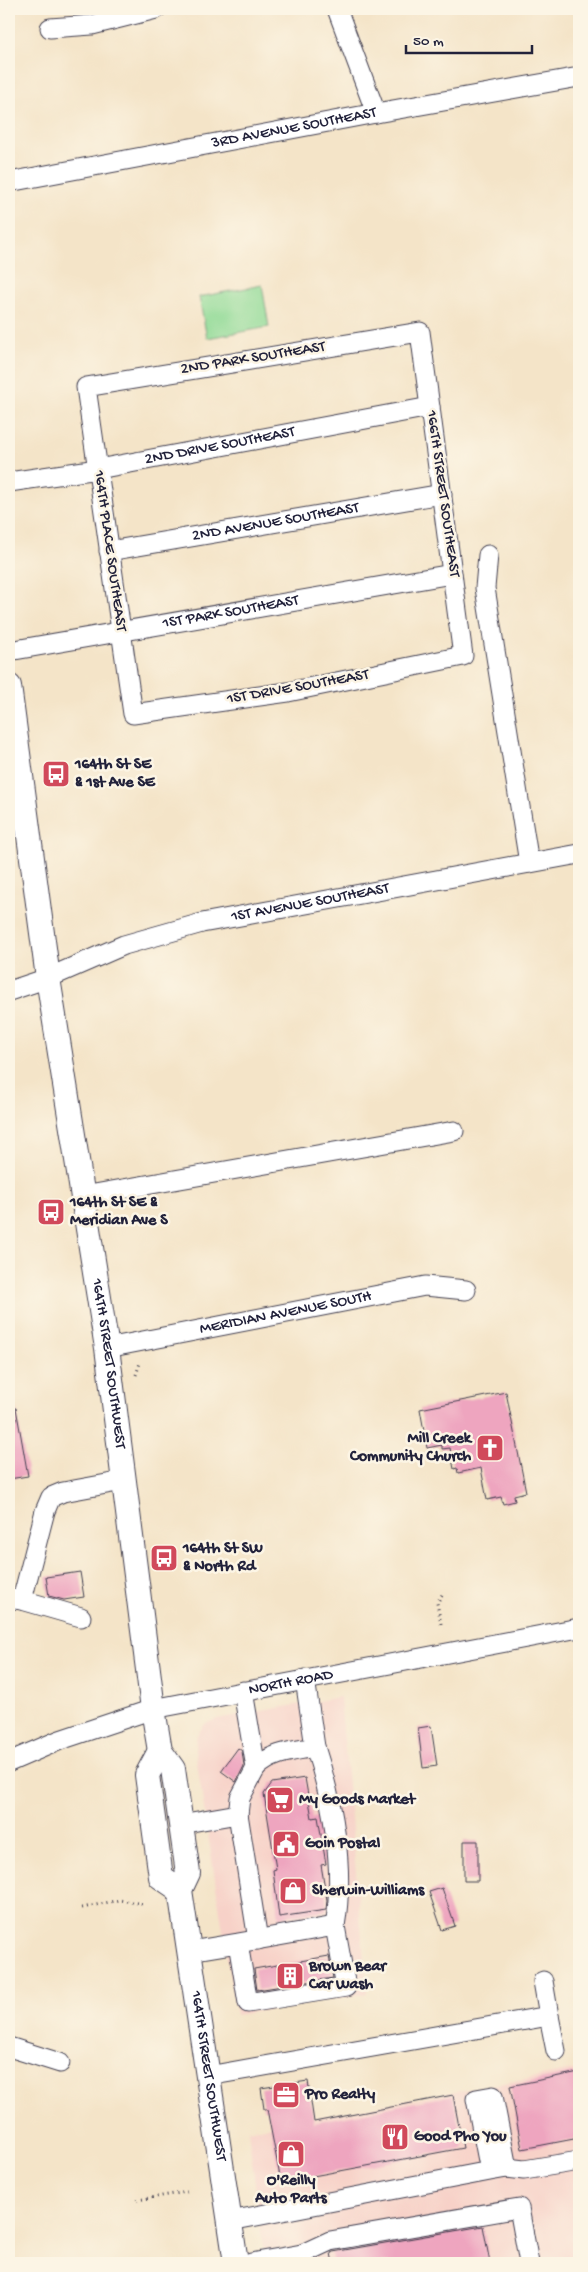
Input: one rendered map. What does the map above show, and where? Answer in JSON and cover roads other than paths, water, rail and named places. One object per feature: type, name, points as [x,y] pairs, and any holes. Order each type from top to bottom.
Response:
[{"type":"main road","name":"164TH STREET SOUTHWEST","points":[[10,702],[13,753],[107,1348],[153,1709],[160,1750],[173,1769],[188,1873],[180,1890],[236,2263]]},
{"type":"main road","points":[[160,1750],[147,1775],[157,1850],[161,1877],[180,1890]]},
{"type":"street","points":[[50,28],[92,25],[156,9]]},
{"type":"street","points":[[338,9],[376,113]]},
{"type":"street","name":"3RD AVENUE SOUTHEAST","points":[[9,182],[579,77]]},
{"type":"street","name":"2ND PARK SOUTHEAST","points":[[86,387],[420,332]]},
{"type":"street","name":"166TH STREET SOUTHEAST","points":[[420,332],[463,656]]},
{"type":"street","name":"164TH PLACE SOUTHEAST","points":[[86,387],[133,714]]},
{"type":"street","name":"2ND DRIVE SOUTHEAST","points":[[9,482],[98,469],[430,407]]},
{"type":"street","name":"2ND AVENUE SOUTHEAST","points":[[109,551],[442,494]]},
{"type":"street","points":[[488,555],[485,588],[530,863]]},
{"type":"street","name":"1ST PARK SOUTHEAST","points":[[9,651],[452,574]]},
{"type":"street","name":"1ST DRIVE SOUTHEAST","points":[[133,714],[288,692],[463,656]]},
{"type":"street","name":"1ST AVENUE SOUTHEAST","points":[[9,991],[48,978],[124,945],[202,923],[579,854]]},
{"type":"street","points":[[83,1196],[454,1131]]},
{"type":"street","name":"MERIDIAN AVENUE SOUTH","points":[[107,1348],[425,1286],[466,1290]]},
{"type":"street","points":[[81,1617],[15,1599],[44,1511],[51,1497],[63,1492],[124,1481]]},
{"type":"street","name":"NORTH ROAD","points":[[9,1762],[60,1740],[153,1709],[579,1628]]},
{"type":"street","points":[[238,1943],[248,2003],[346,1986],[335,1926],[338,1890],[336,1854],[325,1779],[315,1747],[305,1679]]},
{"type":"street","points":[[243,1691],[256,1768]]},
{"type":"street","points":[[258,1940],[238,1814],[240,1798],[256,1768],[263,1760],[279,1753],[315,1747]]},
{"type":"street","points":[[180,1824],[238,1814]]},
{"type":"street","points":[[190,1951],[335,1926]]},
{"type":"street","points":[[543,1981],[556,2051]]},
{"type":"street","points":[[208,2076],[549,2016]]},
{"type":"street","points":[[9,2046],[60,2063]]},
{"type":"street","points":[[230,2221],[499,2170],[524,2170],[579,2160]]},
{"type":"street","points":[[252,2263],[287,2260],[330,2241],[519,2208],[529,2263]]},
{"type":"place","name":"164th St SE & 1st Ave SE","points":[[56,774]]},
{"type":"place","name":"164th St SE & Meridian Ave S","points":[[51,1212]]},
{"type":"place","name":"Mill Creek Community Church","points":[[490,1448]]},
{"type":"place","name":"164th St SW & North Rd","points":[[164,1558]]},
{"type":"place","name":"My Goods Market","points":[[280,1800]]},
{"type":"place","name":"Goin Postal","points":[[286,1844]]},
{"type":"place","name":"Sherwin-Williams","points":[[293,1891]]},
{"type":"place","name":"Brown Bear Car Wash","points":[[290,1976]]},
{"type":"place","name":"Pro Realty","points":[[286,2095]]},
{"type":"place","name":"Good Pho You","points":[[395,2137]]},
{"type":"place","name":"O'Reilly Auto Parts","points":[[291,2154]]}]
